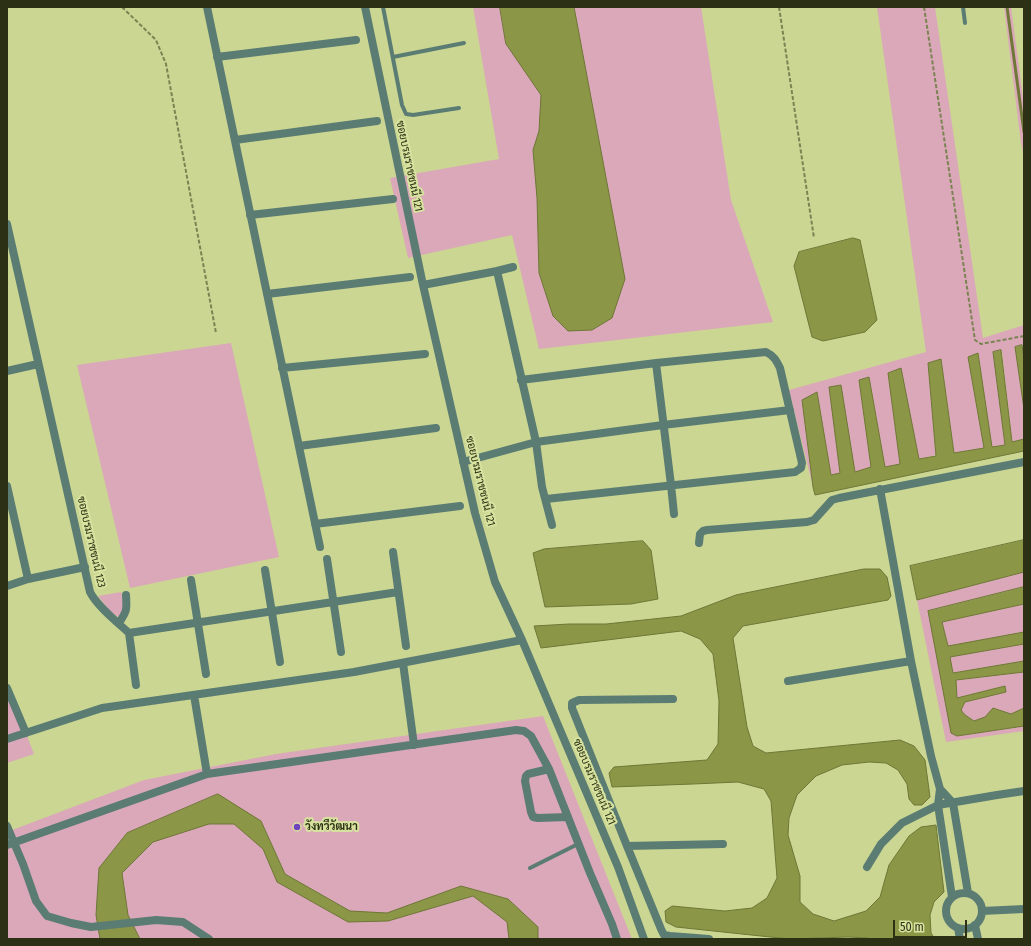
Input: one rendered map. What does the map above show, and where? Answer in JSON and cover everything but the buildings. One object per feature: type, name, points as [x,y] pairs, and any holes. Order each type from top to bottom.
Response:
[{"type":"street","points":[[207,7],[320,547]]},
{"type":"street","name":"ซอยบรมราชชนนี 121","points":[[365,7],[423,285],[463,462],[475,513],[495,582],[522,640],[618,867],[644,939]]},
{"type":"street","points":[[217,57],[356,40]]},
{"type":"street","points":[[235,140],[377,120]]},
{"type":"street","points":[[250,215],[393,199]]},
{"type":"street","name":"ซอยบรมราชชนนี 123","points":[[7,224],[90,592],[93,598],[129,633]]},
{"type":"street","points":[[423,285],[513,267]]},
{"type":"street","points":[[497,271],[536,442],[542,487],[552,525]]},
{"type":"street","points":[[267,294],[410,276]]},
{"type":"street","points":[[521,380],[766,352],[773,356],[780,368],[802,463],[801,468],[795,472],[546,499]]},
{"type":"street","points":[[282,368],[425,354]]},
{"type":"street","points":[[7,371],[38,364]]},
{"type":"street","points":[[656,364],[674,514]]},
{"type":"street","points":[[463,462],[536,442],[790,410]]},
{"type":"street","points":[[299,446],[436,428]]},
{"type":"street","points":[[699,543],[700,534],[707,530],[807,522],[814,520],[832,500],[839,498],[1024,462]]},
{"type":"street","points":[[7,486],[28,579]]},
{"type":"street","points":[[880,489],[911,661],[931,756],[940,789],[938,805],[952,896]]},
{"type":"street","points":[[315,524],[460,506]]},
{"type":"street","points":[[393,552],[406,646]]},
{"type":"street","points":[[327,559],[341,652]]},
{"type":"street","points":[[7,586],[28,579],[85,567]]},
{"type":"street","points":[[265,570],[280,662]]},
{"type":"street","points":[[191,580],[206,674]]},
{"type":"street","points":[[136,685],[129,633],[398,592]]},
{"type":"street","points":[[119,624],[126,613],[126,595]]},
{"type":"street","points":[[7,739],[102,708],[354,672],[522,640]]},
{"type":"street","points":[[788,681],[911,661]]},
{"type":"street","points":[[403,663],[414,745]]},
{"type":"street","points":[[7,688],[26,733]]},
{"type":"street","points":[[194,695],[206,774]]},
{"type":"street","points":[[673,699],[579,700],[572,703],[572,708],[664,935],[709,939]]},
{"type":"street","points":[[10,844],[206,774],[516,730],[524,731],[531,736],[549,769],[617,939]]},
{"type":"street","points":[[549,769],[528,774],[526,776],[525,781],[531,812],[533,817],[538,818],[568,817]]},
{"type":"street","points":[[940,789],[953,803],[968,893]]},
{"type":"street","points":[[867,867],[881,844],[902,823],[938,805],[996,794],[1024,791]]},
{"type":"street","points":[[7,826],[10,844],[23,864],[36,901],[47,916],[91,927],[156,920],[182,922],[209,939]]},
{"type":"street","points":[[627,846],[723,844]]},
{"type":"street","points":[[963,892],[977,898],[982,906],[982,916],[975,925],[967,928],[958,928],[949,921],[946,906],[952,896],[963,892]]},
{"type":"street","points":[[982,911],[1024,909]]},
{"type":"street","points":[[975,925],[978,939]]},
{"type":"street","points":[[958,928],[960,939]]},
{"type":"lane","points":[[383,7],[402,106],[406,114],[413,115],[459,108]]},
{"type":"lane","points":[[963,7],[965,23]]},
{"type":"lane","points":[[393,57],[464,43]]},
{"type":"lane","points":[[530,868],[579,844]]},
{"type":"path","points":[[122,7],[156,40],[166,64],[216,333]]},
{"type":"path","points":[[779,7],[814,238]]},
{"type":"path","points":[[924,7],[975,340],[981,344],[1024,336]]},
{"type":"shaded area","points":[[473,7],[701,7],[731,200],[773,322],[539,349],[512,235],[408,258],[390,178],[499,159]]},
{"type":"shaded area","points":[[500,7],[574,7],[625,279],[612,318],[592,330],[568,331],[553,316],[539,273],[537,198],[533,150],[539,131],[541,95],[506,44]]},
{"type":"shaded area","points":[[877,7],[935,7],[983,338],[1024,325],[1024,359],[1022,346],[1015,347],[1024,409],[1024,439],[1012,442],[1002,351],[994,352],[1005,445],[992,447],[978,353],[968,358],[984,448],[954,453],[941,359],[928,363],[936,455],[919,459],[888,373],[900,464],[885,467],[869,377],[859,381],[871,467],[855,472],[840,385],[830,387],[841,473],[831,475],[817,393],[803,400],[813,487],[789,390],[926,352]]},
{"type":"shaded area","points":[[1004,7],[1011,7],[1024,105],[1024,156],[1021,143]]},
{"type":"shaded area","points":[[853,238],[860,240],[877,320],[865,332],[823,341],[812,337],[794,266],[799,252]]},
{"type":"shaded area","points":[[231,343],[279,557],[130,588],[77,365]]},
{"type":"shaded area","points":[[1022,345],[1024,359],[1024,409],[1015,347]]},
{"type":"shaded area","points":[[1001,350],[1012,442],[1024,439],[1024,451],[815,495],[802,400],[817,392],[831,475],[840,473],[829,387],[841,385],[855,472],[871,467],[859,380],[869,377],[885,467],[900,464],[888,373],[901,368],[919,459],[936,456],[928,363],[941,359],[954,453],[984,448],[968,357],[978,353],[992,447],[1005,445],[993,352]]},
{"type":"shaded area","points":[[1024,540],[1024,572],[917,600],[910,566]]},
{"type":"shaded area","points":[[643,541],[651,550],[658,599],[631,604],[545,607],[533,553],[544,549]]},
{"type":"shaded area","points":[[864,569],[880,569],[887,577],[891,596],[888,600],[743,626],[733,638],[747,727],[753,746],[766,753],[900,740],[914,746],[925,760],[930,797],[922,805],[914,805],[909,799],[907,784],[898,770],[886,763],[869,762],[842,765],[816,776],[797,795],[789,818],[788,835],[800,876],[800,902],[813,914],[834,921],[866,911],[880,897],[889,865],[909,836],[921,827],[936,825],[944,892],[934,902],[930,915],[931,933],[935,939],[869,939],[848,937],[789,939],[676,927],[666,922],[665,911],[672,906],[725,911],[752,908],[767,898],[777,878],[771,801],[764,789],[738,782],[612,787],[609,773],[614,767],[707,760],[718,744],[719,701],[713,654],[700,639],[681,631],[541,648],[534,626],[606,624],[681,616],[736,595]]},
{"type":"shaded area","points":[[1024,572],[1024,587],[928,611],[957,736],[1024,726],[1024,731],[946,742],[917,600]]},
{"type":"shaded area","points":[[1024,587],[1024,604],[942,622],[948,646],[1024,632],[1024,644],[950,657],[953,673],[1024,661],[1024,672],[956,680],[957,698],[1005,686],[1006,692],[965,702],[961,710],[965,715],[974,721],[985,717],[993,708],[1011,714],[1024,708],[1024,726],[957,736],[951,733],[928,611]]},
{"type":"shaded area","points":[[121,592],[125,610],[120,618],[111,612],[98,596]]},
{"type":"shaded area","points":[[1024,604],[1024,632],[948,646],[942,622]]},
{"type":"shaded area","points":[[1024,644],[1024,661],[953,673],[949,657]]},
{"type":"shaded area","points":[[1024,672],[1024,708],[1011,714],[994,708],[985,717],[974,721],[965,715],[961,710],[965,702],[1006,692],[1004,686],[957,698],[956,680]]},
{"type":"shaded area","points":[[7,684],[34,754],[7,763]]},
{"type":"shaded area","name":"วังทวีวัฒนา","points":[[543,716],[632,939],[7,939],[7,832],[144,780],[276,754]]},
{"type":"shaded area","points":[[218,794],[261,821],[285,874],[350,911],[387,913],[461,886],[508,899],[538,927],[538,939],[509,939],[507,922],[473,896],[388,921],[348,922],[277,882],[263,849],[234,824],[209,824],[153,842],[122,873],[128,915],[140,939],[100,939],[96,915],[99,868],[127,833]]},
{"type":"waterway","points":[[1007,7],[1024,132]]},
{"type":"place","name":"วังทวีวัฒนา","points":[[297,827]]}]
